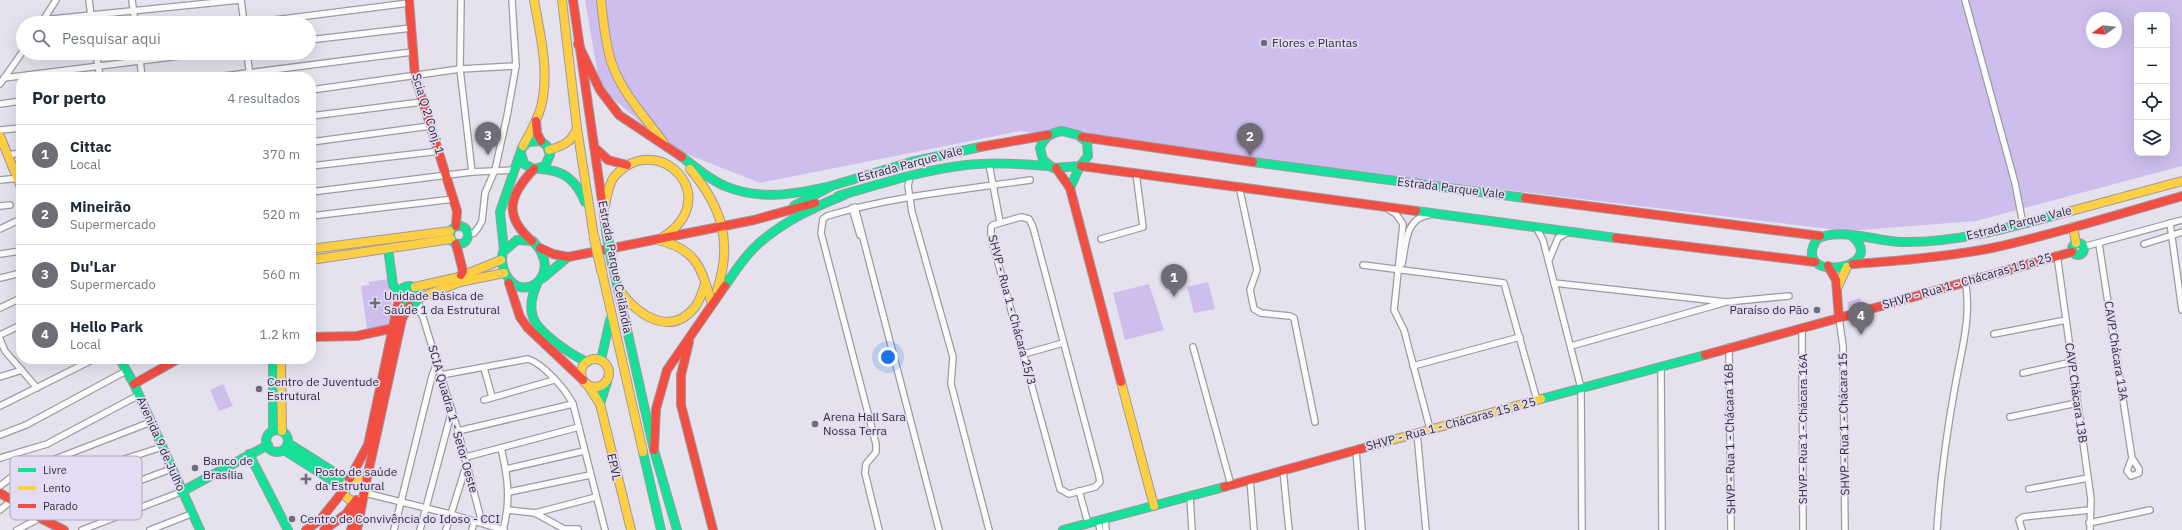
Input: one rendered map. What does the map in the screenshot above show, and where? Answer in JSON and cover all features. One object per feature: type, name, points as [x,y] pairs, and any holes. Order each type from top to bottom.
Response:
[{"type":"main road","points":[[534,0],[543,62],[542,102],[536,121],[521,150],[500,212],[504,250],[501,260],[504,273],[509,282],[519,288],[525,288],[539,282]]},
{"type":"main road","name":"Estrada Parque Ceilândia","points":[[562,0],[577,128],[594,237],[660,530]]},
{"type":"main road","name":"Estrada Parque Ceilândia","points":[[573,0],[578,44],[606,229],[618,290],[654,450],[676,530]]},
{"type":"main road","points":[[601,0],[606,39],[612,62],[631,100],[666,146],[702,182],[718,210],[723,227],[724,263],[721,281],[712,304]]},
{"type":"main road","name":"Scia Q 2 Conj. 1","points":[[409,2],[415,76],[454,199],[457,211],[455,237],[465,274]]},
{"type":"main road","points":[[578,44],[594,80],[607,102],[619,115],[666,146],[708,177],[724,186],[764,197],[784,196],[831,186]]},
{"type":"main road","points":[[536,121],[537,133],[541,141],[549,150],[548,161],[523,180],[513,197],[511,207],[515,225],[522,234],[536,245],[546,260],[539,282],[530,299],[533,317],[536,322],[563,348],[576,358],[587,362]]},
{"type":"main road","points":[[549,150],[567,145],[573,139],[577,128]]},
{"type":"main road","points":[[1070,188],[1081,166],[1087,159],[1089,150],[1087,142],[1082,137],[1062,131],[1048,135],[1041,145],[1040,152],[1043,160],[1053,167],[1070,188],[1154,506]]},
{"type":"main road","name":"Estrada Parque Vale","points":[[780,214],[831,186],[934,156],[1048,135]]},
{"type":"main road","points":[[0,136],[4,153],[16,174]]},
{"type":"main road","name":"Estrada Parque Vale","points":[[1082,137],[1249,162],[1820,236]]},
{"type":"main road","points":[[521,150],[528,142],[541,141]]},
{"type":"main road","points":[[594,147],[608,160],[627,165]]},
{"type":"main road","points":[[521,150],[524,164],[537,169],[556,170],[574,180],[591,218]]},
{"type":"main road","points":[[604,214],[610,185],[627,165],[644,159],[661,160],[674,168],[686,183],[688,192],[686,213],[681,222],[673,231],[658,240]]},
{"type":"main road","name":"Estrada Parque Vale","points":[[536,245],[553,254],[568,257],[723,227],[780,214],[844,195],[907,181],[952,167],[989,164],[1053,167]]},
{"type":"main road","points":[[1053,167],[1081,166],[1239,186],[1570,232],[1815,262],[1828,266],[1850,265]]},
{"type":"main road","name":"Estrada Parque Vale","points":[[1853,237],[1907,242],[1958,238],[2023,224],[2182,180]]},
{"type":"main road","points":[[654,450],[654,416],[659,388],[667,370],[742,262],[762,242],[792,220],[816,206],[844,195]]},
{"type":"main road","name":"Estrada Parque Vale","points":[[1850,265],[1924,259],[1991,248],[2073,227],[2182,196]]},
{"type":"main road","points":[[2073,227],[2077,248]]},
{"type":"main road","points":[[316,249],[455,237],[467,242],[469,234],[466,228],[455,237],[316,259]]},
{"type":"main road","points":[[1815,262],[1812,256],[1812,250],[1815,241],[1820,236],[1838,234],[1853,237],[1858,242],[1860,249],[1858,258],[1850,265],[1837,289]]},
{"type":"main road","points":[[504,250],[507,246],[517,240],[536,245]]},
{"type":"main road","points":[[658,240],[686,249],[696,258],[703,271],[705,284],[712,304]]},
{"type":"main road","points":[[388,248],[393,285],[401,303],[415,303]]},
{"type":"main road","name":"SHVP - Rua 1 - Chácaras 15 a 25","points":[[1063,530],[1190,497],[1250,479],[1729,347],[1802,329],[2077,248]]},
{"type":"main road","name":"Estrada Parque Vale","points":[[539,282],[568,257]]},
{"type":"main road","points":[[306,530],[320,520],[346,485],[368,445],[394,328],[399,296],[405,286],[415,287],[465,274],[490,266],[501,260]]},
{"type":"main road","points":[[1828,266],[1834,275],[1837,289],[1839,318]]},
{"type":"main road","points":[[357,530],[362,495],[402,319],[415,303],[428,292],[489,275],[504,273]]},
{"type":"main road","name":"EPVL","points":[[509,282],[520,317],[527,327],[585,382],[594,393],[600,404],[630,530]]},
{"type":"main road","points":[[618,290],[640,313],[657,320],[672,321],[688,314],[696,306],[705,284]]},
{"type":"main road","points":[[415,287],[419,294],[415,303]]},
{"type":"main road","points":[[601,360],[611,314]]},
{"type":"main road","points":[[316,337],[357,336],[394,328]]},
{"type":"main road","points":[[693,331],[683,362],[681,404],[713,530]]},
{"type":"main road","points":[[600,404],[607,382],[610,370],[601,360],[593,359],[587,362],[582,370],[585,382],[600,387],[607,382]]},
{"type":"main road","name":"Avenida 9 de Julho","points":[[122,364],[134,384],[181,492],[200,530]]},
{"type":"main road","points":[[134,384],[162,364]]},
{"type":"main road","points":[[273,364],[277,431]]},
{"type":"main road","points":[[277,431],[281,364]]},
{"type":"main road","points":[[277,431],[287,436],[286,446]]},
{"type":"main road","points":[[277,431],[267,437],[268,445],[275,452],[286,446]]},
{"type":"main road","points":[[181,492],[268,445]]},
{"type":"main road","points":[[286,446],[346,485],[348,498],[362,495]]},
{"type":"main road","points":[[250,454],[288,530]]},
{"type":"main road","points":[[346,485],[356,479],[362,495],[351,530]]},
{"type":"main road","points":[[0,493],[10,499]]},
{"type":"main road","points":[[324,530],[342,519],[350,512],[362,495]]},
{"type":"main road","points":[[342,519],[354,520]]},
{"type":"main road","points":[[44,520],[64,530]]},
{"type":"street","points":[[46,16],[56,0]]},
{"type":"street","points":[[89,0],[92,16],[241,0],[243,16]]},
{"type":"street","points":[[132,0],[134,16]]},
{"type":"street","points":[[461,0],[460,69],[472,172]]},
{"type":"street","points":[[469,234],[474,233],[482,221],[485,193],[495,170],[516,66],[512,0]]},
{"type":"street","points":[[1965,0],[2015,183],[2023,224]]},
{"type":"street","points":[[304,16],[409,2]]},
{"type":"street","points":[[316,39],[411,28]]},
{"type":"street","points":[[270,72],[412,52]]},
{"type":"street","points":[[0,84],[17,60]]},
{"type":"street","points":[[97,60],[99,72]]},
{"type":"street","points":[[51,72],[148,60]]},
{"type":"street","points":[[248,60],[249,72]]},
{"type":"street","points":[[140,61],[141,72]]},
{"type":"street","points":[[316,89],[460,69],[516,66]]},
{"type":"street","points":[[4,78],[16,76]]},
{"type":"street","points":[[0,104],[16,102]]},
{"type":"street","points":[[316,115],[422,102]]},
{"type":"street","points":[[316,141],[430,126]]},
{"type":"street","points":[[0,130],[16,128]]},
{"type":"street","points":[[316,165],[440,151]]},
{"type":"street","points":[[4,153],[16,153]]},
{"type":"street","points":[[989,164],[1000,222]]},
{"type":"street","points":[[316,191],[472,172],[514,170]]},
{"type":"street","points":[[1101,239],[1143,227],[1136,173]]},
{"type":"street","points":[[0,180],[16,178]]},
{"type":"street","points":[[879,530],[865,469],[866,464],[876,452],[876,444],[821,233],[823,219],[826,216],[854,207],[910,196],[1030,180]]},
{"type":"street","points":[[907,181],[912,212],[953,357],[951,384],[989,530]]},
{"type":"street","points":[[1239,186],[1257,270],[1250,290],[1254,309],[1262,314],[1290,316],[1294,318],[1315,422]]},
{"type":"street","points":[[316,215],[454,199]]},
{"type":"street","points":[[0,206],[10,205]]},
{"type":"street","points":[[1379,206],[1393,211],[1403,224],[1394,310],[1404,330],[1430,429]]},
{"type":"street","points":[[854,207],[939,530]]},
{"type":"street","points":[[1399,272],[1411,225],[1421,216],[1438,213]]},
{"type":"street","name":"SHVP - Rua 1 - Chácara 25/3","points":[[1024,216],[1032,223],[1063,343],[1100,479],[1098,485],[1094,488],[1066,494],[1060,489],[991,237],[991,228],[1000,222],[1024,216]]},
{"type":"street","name":"SHVP - Rua 1 - Chácaras 15 a 25","points":[[2077,248],[2100,244],[2182,220]]},
{"type":"street","points":[[0,229],[16,221]]},
{"type":"street","points":[[2170,223],[2182,310]]},
{"type":"street","points":[[1403,224],[1411,225]]},
{"type":"street","points":[[1535,226],[1543,240],[1549,260],[1581,388],[1582,530]]},
{"type":"street","points":[[1549,260],[1560,235],[1570,232]]},
{"type":"street","points":[[2144,244],[2182,232]]},
{"type":"street","points":[[1543,240],[1556,242]]},
{"type":"street","name":"CAVP Chácara 13A","points":[[2100,244],[2132,458]]},
{"type":"street","points":[[0,254],[16,252]]},
{"type":"street","name":"CAVP Chácara 13B","points":[[2057,255],[2088,478],[2090,530]]},
{"type":"street","points":[[1363,266],[1399,272],[1504,283],[1537,400]]},
{"type":"street","points":[[0,278],[16,274]]},
{"type":"street","points":[[1938,530],[1947,442],[1964,336],[1967,296],[1965,280]]},
{"type":"street","points":[[1554,283],[1726,302]]},
{"type":"street","points":[[1571,346],[1726,302],[1789,296]]},
{"type":"street","points":[[0,308],[16,300]]},
{"type":"street","name":"SCIA Quadra 1 - Setor Oeste","points":[[415,303],[423,316],[452,409],[482,523]]},
{"type":"street","name":"SHVP - Rua 1 - Chácara 15","points":[[1839,318],[1843,346],[1846,530]]},
{"type":"street","points":[[1994,334],[2066,320]]},
{"type":"street","points":[[0,335],[16,327]]},
{"type":"street","name":"SHVP - Rua 1 - Chácara 16A","points":[[1802,329],[1803,530]]},
{"type":"street","points":[[1413,366],[1520,337]]},
{"type":"street","points":[[0,339],[5,351],[16,363]]},
{"type":"street","points":[[1024,354],[1063,343]]},
{"type":"street","points":[[1194,347],[1231,485]]},
{"type":"street","name":"SHVP - Rua 1 - Chácara 16B","points":[[1729,347],[1731,530]]},
{"type":"street","points":[[441,375],[528,359],[540,364],[568,395],[573,404],[605,530]]},
{"type":"street","points":[[2023,373],[2072,362]]},
{"type":"street","points":[[394,530],[432,376],[437,363]]},
{"type":"street","points":[[17,364],[37,388]]},
{"type":"street","points":[[0,406],[84,364]]},
{"type":"street","points":[[1661,366],[1662,530]]},
{"type":"street","points":[[484,368],[492,397]]},
{"type":"street","points":[[0,377],[22,370]]},
{"type":"street","points":[[0,435],[26,425],[126,371]]},
{"type":"street","points":[[484,400],[554,380]]},
{"type":"street","points":[[0,458],[47,444],[139,395]]},
{"type":"street","points":[[2010,417],[2077,403]]},
{"type":"street","points":[[458,431],[573,404]]},
{"type":"street","points":[[420,530],[452,409]]},
{"type":"street","points":[[63,456],[151,422]]},
{"type":"street","points":[[446,530],[466,460],[501,448],[579,427]]},
{"type":"street","points":[[1417,433],[1426,530]]},
{"type":"street","points":[[136,456],[162,447]]},
{"type":"street","points":[[362,495],[402,502],[501,529],[508,510],[509,492],[501,448]]},
{"type":"street","points":[[1356,450],[1362,530]]},
{"type":"street","points":[[506,469],[584,451]]},
{"type":"street","points":[[142,480],[171,469]]},
{"type":"street","points":[[1283,470],[1289,530]]},
{"type":"street","points":[[509,492],[590,475]]},
{"type":"street","points":[[0,486],[10,478]]},
{"type":"street","points":[[2029,489],[2088,478]]},
{"type":"street","points":[[1250,479],[1254,530]]},
{"type":"street","points":[[1079,491],[1088,523]]},
{"type":"street","points":[[142,507],[181,492]]},
{"type":"street","points":[[534,513],[596,496]]},
{"type":"street","points":[[1190,497],[1192,530]]},
{"type":"street","points":[[0,510],[10,505]]},
{"type":"street","points":[[508,510],[534,513],[564,529],[578,529]]},
{"type":"street","points":[[2022,530],[2019,520],[2023,517],[2090,510]]},
{"type":"street","points":[[2089,523],[2150,510]]},
{"type":"street","points":[[150,530],[191,514]]},
{"type":"street","points":[[1100,530],[1102,519]]},
{"type":"street","points":[[1102,519],[1106,530]]},
{"type":"street","points":[[17,530],[36,520]]},
{"type":"street","points":[[82,530],[108,520]]},
{"type":"street","points":[[472,530],[474,521]]},
{"type":"shaded area","points":[[585,0],[2182,0],[2182,166],[1976,221],[1847,231],[1020,131],[760,183],[669,147],[600,87]]},
{"type":"shaded area","name":"Unidade Básica de Saúde 1 da Estrutural","points":[[388,279],[392,304],[391,322],[388,327],[367,329],[361,286],[369,285],[369,282]]},
{"type":"shaded area","points":[[1208,282],[1215,309],[1194,313],[1187,287]]},
{"type":"shaded area","points":[[1149,284],[1164,330],[1125,340],[1113,293]]},
{"type":"shaded area","points":[[1860,298],[1863,306],[1849,310],[1847,302]]},
{"type":"shaded area","points":[[223,384],[233,406],[219,411],[210,390]]},
{"type":"traffic: fast","points":[[1062,131],[1078,135],[1087,142],[1088,156],[1080,166],[1053,168],[1043,160],[1040,148],[1044,141],[1051,134],[1062,131]]},
{"type":"traffic: fast","points":[[504,250],[500,212],[522,148],[528,142],[541,141],[547,146],[550,155],[545,166],[534,169],[524,164],[521,153]]},
{"type":"traffic: fast","points":[[794,206],[831,186],[911,162],[980,147]]},
{"type":"traffic: fast","points":[[682,157],[714,180],[738,191],[765,195],[778,195],[831,186]]},
{"type":"traffic: fast","points":[[1253,162],[1525,198]]},
{"type":"traffic: fast","points":[[838,196],[902,178],[950,167],[997,163],[1049,166]]},
{"type":"traffic: fast","points":[[1070,188],[1080,166]]},
{"type":"traffic: fast","points":[[540,169],[556,171],[568,178],[578,188],[585,202]]},
{"type":"traffic: fast","points":[[725,286],[749,253],[773,232],[784,224],[808,211],[844,195]]},
{"type":"traffic: fast","points":[[1416,211],[1616,238]]},
{"type":"traffic: fast","points":[[1853,237],[1861,248],[1859,258],[1850,264],[1838,267],[1826,267],[1816,262],[1812,253],[1817,239],[1835,234],[1846,234],[1901,242],[1921,242],[1982,234],[2060,214]]},
{"type":"traffic: fast","points":[[455,226],[463,226],[468,231],[468,235],[466,242],[463,244],[455,244],[450,239],[450,231],[455,226]]},
{"type":"traffic: fast","points":[[606,229],[613,267]]},
{"type":"traffic: fast","points":[[517,240],[533,241],[541,252],[545,264],[544,273],[539,280],[533,285],[526,287],[518,286],[510,280],[502,264],[503,252],[517,240]]},
{"type":"traffic: fast","points":[[2076,243],[2080,243],[2084,249],[2080,255],[2076,255],[2072,251],[2072,247],[2076,243]]},
{"type":"traffic: fast","points":[[388,248],[393,285],[399,293]]},
{"type":"traffic: fast","points":[[543,278],[568,257]]},
{"type":"traffic: fast","points":[[613,267],[654,450],[677,530]]},
{"type":"traffic: fast","points":[[537,284],[532,296],[531,305],[533,317],[536,323],[541,330],[556,343],[587,362]]},
{"type":"traffic: fast","points":[[405,286],[413,286],[419,292],[419,296],[419,300],[413,306],[405,306],[399,300],[399,292],[405,286]]},
{"type":"traffic: fast","points":[[601,360],[610,320]]},
{"type":"traffic: fast","points":[[1541,399],[1705,355]]},
{"type":"traffic: fast","points":[[123,364],[134,384],[200,530]]},
{"type":"traffic: fast","points":[[273,364],[273,431]]},
{"type":"traffic: fast","points":[[600,404],[607,382]]},
{"type":"traffic: fast","points":[[277,430],[285,433],[288,441],[285,449],[277,452],[269,449],[266,441],[269,433],[277,430]]},
{"type":"traffic: fast","points":[[288,443],[348,481]]},
{"type":"traffic: fast","points":[[181,492],[268,445]]},
{"type":"traffic: fast","points":[[284,450],[344,488]]},
{"type":"traffic: fast","points":[[643,452],[661,530]]},
{"type":"traffic: fast","points":[[249,454],[288,530]]},
{"type":"traffic: fast","points":[[1063,530],[1224,487]]},
{"type":"traffic: slow","points":[[523,146],[533,127],[541,107],[544,94],[545,80],[543,53],[534,0]]},
{"type":"traffic: slow","points":[[562,0],[577,128],[594,237]]},
{"type":"traffic: slow","points":[[601,0],[607,46],[615,72],[627,94],[664,143]]},
{"type":"traffic: slow","points":[[549,150],[559,147],[570,140],[577,128]]},
{"type":"traffic: slow","points":[[0,136],[16,175]]},
{"type":"traffic: slow","points":[[605,206],[612,180],[631,163],[649,160],[666,164],[679,174],[687,189],[688,206],[679,224],[658,240]]},
{"type":"traffic: slow","points":[[690,169],[710,197],[722,226],[724,256],[722,273],[717,290]]},
{"type":"traffic: slow","points":[[2060,214],[2182,181]]},
{"type":"traffic: slow","points":[[2073,227],[2076,243]]},
{"type":"traffic: slow","points":[[316,248],[450,231]]},
{"type":"traffic: slow","points":[[594,237],[602,272]]},
{"type":"traffic: slow","points":[[316,259],[451,239]]},
{"type":"traffic: slow","points":[[658,240],[682,249],[696,262],[705,280],[712,304]]},
{"type":"traffic: slow","points":[[415,287],[459,277],[501,260]]},
{"type":"traffic: slow","points":[[1837,288],[1847,267]]},
{"type":"traffic: slow","points":[[602,272],[643,452]]},
{"type":"traffic: slow","points":[[419,298],[460,282],[504,273]]},
{"type":"traffic: slow","points":[[620,291],[627,300],[645,315],[655,320],[665,322],[675,321],[685,316],[695,307],[700,299],[705,284]]},
{"type":"traffic: slow","points":[[595,359],[605,363],[609,373],[605,383],[595,387],[585,383],[581,373],[585,363],[595,359]]},
{"type":"traffic: slow","points":[[281,364],[282,431]]},
{"type":"traffic: slow","points":[[1121,382],[1154,506]]},
{"type":"traffic: slow","points":[[587,384],[600,404],[631,530]]},
{"type":"traffic: slow","points":[[1378,444],[1541,399]]},
{"type":"traffic: slow","points":[[355,479],[363,482],[366,490],[363,498],[355,501],[347,498],[344,490],[347,482],[355,479]]},
{"type":"traffic: jam","points":[[409,0],[415,76],[457,211],[456,226]]},
{"type":"traffic: jam","points":[[573,0],[606,229]]},
{"type":"traffic: jam","points":[[578,44],[600,90],[619,115],[682,157]]},
{"type":"traffic: jam","points":[[536,121],[537,133],[541,141]]},
{"type":"traffic: jam","points":[[980,147],[1048,135]]},
{"type":"traffic: jam","points":[[1082,137],[1253,162]]},
{"type":"traffic: jam","points":[[594,147],[608,160],[627,165]]},
{"type":"traffic: jam","points":[[1081,166],[1416,211]]},
{"type":"traffic: jam","points":[[1056,168],[1070,188],[1121,382]]},
{"type":"traffic: jam","points":[[532,241],[517,223],[513,214],[513,205],[519,188],[534,169]]},
{"type":"traffic: jam","points":[[1853,264],[1888,262],[1957,254],[1992,248],[2064,230],[2182,196]]},
{"type":"traffic: jam","points":[[1525,198],[1820,236]]},
{"type":"traffic: jam","points":[[540,248],[553,254],[568,257],[754,220],[815,203]]},
{"type":"traffic: jam","points":[[1616,238],[1815,262]]},
{"type":"traffic: jam","points":[[456,244],[463,271],[461,275]]},
{"type":"traffic: jam","points":[[1839,318],[2072,252]]},
{"type":"traffic: jam","points":[[1705,355],[1839,318],[1836,280],[1828,266]]},
{"type":"traffic: jam","points":[[509,283],[520,317],[527,327],[583,380]]},
{"type":"traffic: jam","points":[[654,450],[656,409],[667,370],[725,286]]},
{"type":"traffic: jam","points":[[349,480],[368,445],[399,299]]},
{"type":"traffic: jam","points":[[365,487],[402,319],[409,306]]},
{"type":"traffic: jam","points":[[316,337],[357,336],[394,328]]},
{"type":"traffic: jam","points":[[689,342],[681,375],[681,405],[713,530]]},
{"type":"traffic: jam","points":[[134,384],[169,364]]},
{"type":"traffic: jam","points":[[1224,487],[1378,444]]},
{"type":"traffic: jam","points":[[306,530],[320,520],[344,490]]},
{"type":"traffic: jam","points":[[0,493],[10,499]]},
{"type":"traffic: jam","points":[[357,530],[364,494]]},
{"type":"traffic: jam","points":[[324,530],[346,514],[356,500]]},
{"type":"traffic: jam","points":[[351,530],[357,507]]},
{"type":"traffic: jam","points":[[44,520],[64,530]]},
{"type":"place","name":"Flores e Plantas","points":[[1264,43]]},
{"type":"place","name":"Du'Lar","points":[[488,155]]},
{"type":"place","name":"Mineirão","points":[[1250,156]]},
{"type":"place","name":"Cittac","points":[[1174,297]]},
{"type":"place","name":"Unidade Básica de Saúde 1 da Estrutural","points":[[375,303]]},
{"type":"place","name":"Paraíso do Pão","points":[[1817,310]]},
{"type":"place","name":"Hello Park","points":[[1861,335]]},
{"type":"place","name":"Centro de Juventude Estrutural","points":[[259,389]]},
{"type":"place","name":"Arena Hall Sara Nossa Terra","points":[[815,424]]},
{"type":"place","name":"Banco de Brasília","points":[[195,468]]},
{"type":"place","name":"Posto de saúde da Estrutural","points":[[306,479]]},
{"type":"place","name":"Centro de Convivência do Idoso - CCI","points":[[292,519]]}]
